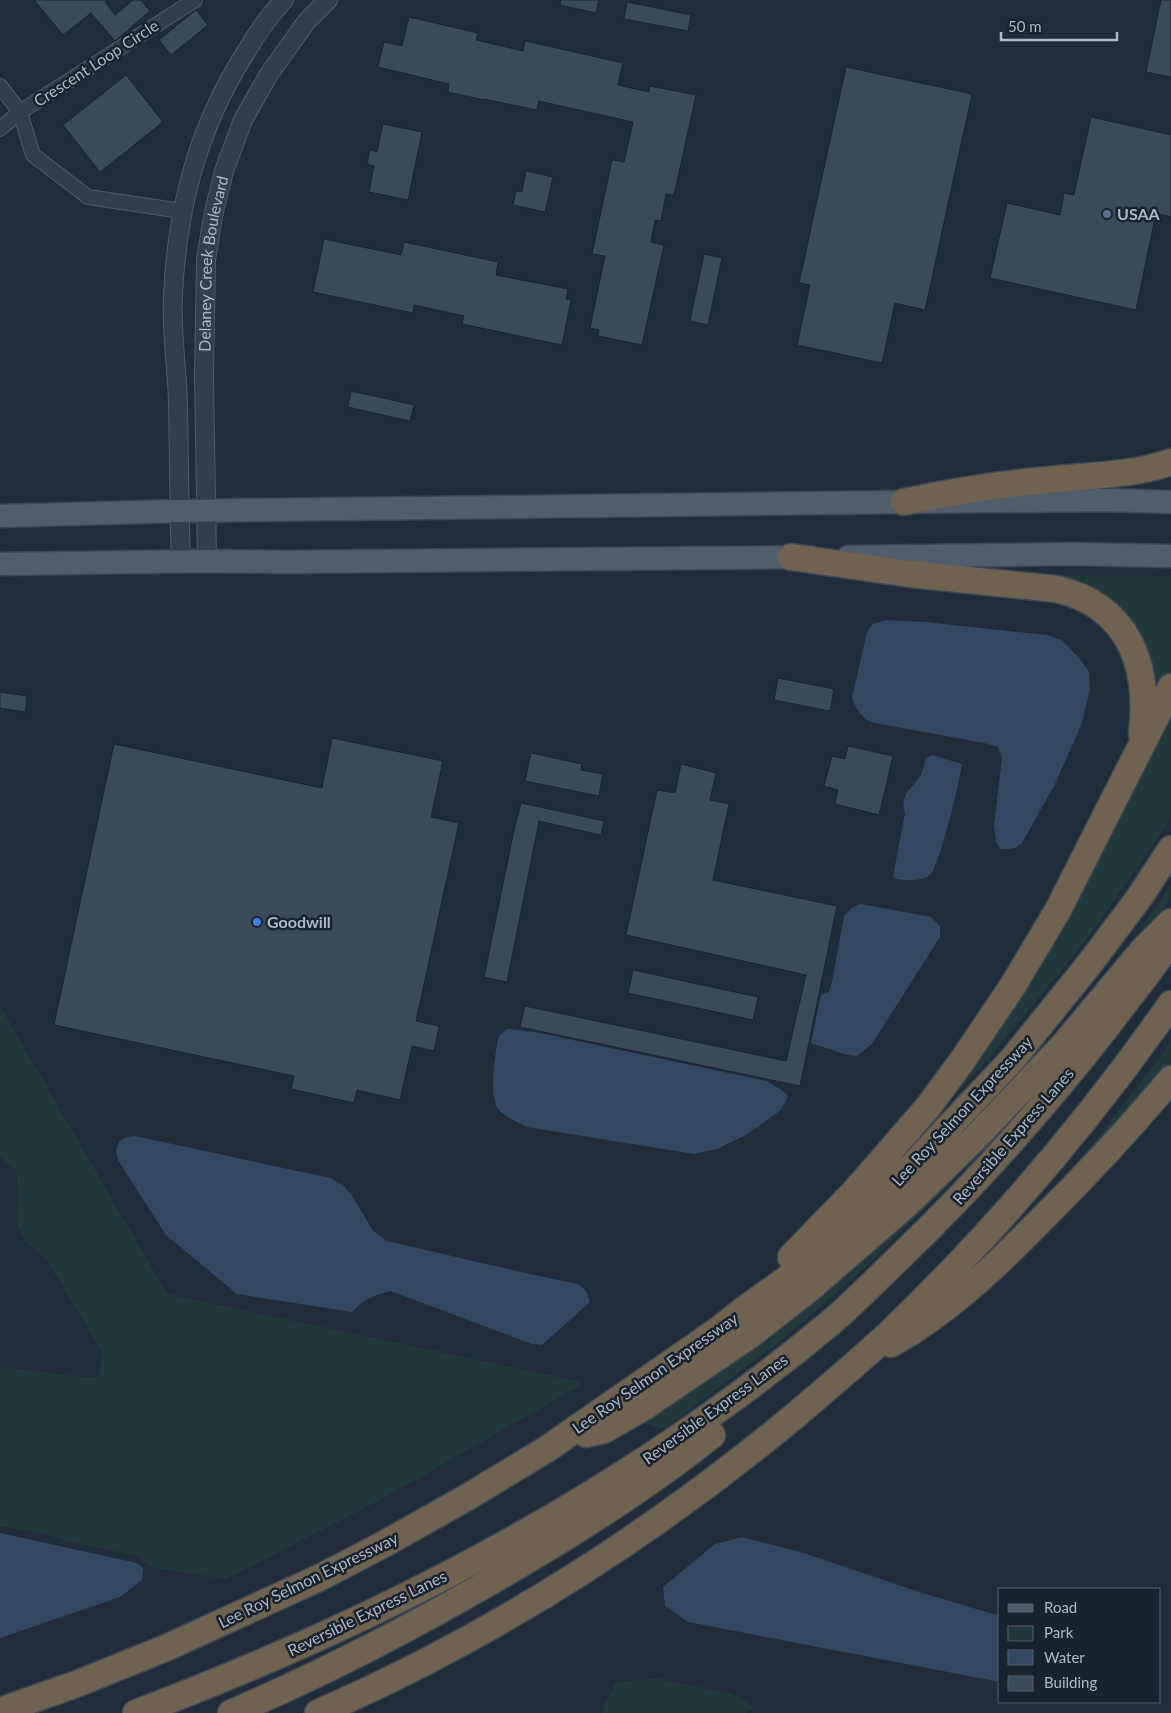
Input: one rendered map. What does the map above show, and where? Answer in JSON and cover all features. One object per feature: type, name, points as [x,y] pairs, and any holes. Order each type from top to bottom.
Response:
[{"type":"highway","points":[[904,502],[1018,482],[1142,471],[1171,462]]},
{"type":"highway","points":[[791,557],[910,574],[1056,589],[1092,602],[1120,627],[1132,645],[1140,665],[1144,704],[1141,744]]},
{"type":"highway","points":[[746,1308],[874,1170],[928,1107],[962,1061],[1012,987],[1058,910],[1171,687]]},
{"type":"highway","name":"Lee Roy Selmon Expressway","points":[[0,1711],[79,1683],[168,1648],[313,1581],[402,1534],[555,1444],[613,1414],[746,1308],[787,1279],[831,1242],[913,1165],[978,1097],[1044,1022],[1138,898],[1171,849]]},
{"type":"highway","points":[[613,1414],[644,1407],[750,1335],[809,1289],[907,1204],[976,1137],[1061,1048],[1143,950],[1171,922]]},
{"type":"highway","name":"Reversible Express Lanes","points":[[136,1713],[209,1686],[365,1617],[518,1537],[584,1500],[629,1471],[694,1438],[754,1382],[830,1323],[930,1229],[987,1169],[1084,1056],[1171,941]]},
{"type":"highway","points":[[318,1713],[412,1669],[529,1605],[619,1548],[749,1453],[858,1362],[994,1226],[1098,1102],[1171,1004]]},
{"type":"highway","points":[[858,1362],[925,1324],[948,1308],[986,1274],[1111,1149],[1171,1079]]},
{"type":"highway","points":[[231,1713],[342,1662],[408,1628],[529,1560],[654,1478],[694,1438]]},
{"type":"main road","points":[[0,516],[179,511],[904,502],[1097,500],[1171,502]]},
{"type":"main road","points":[[0,564],[1073,554],[1171,556]]},
{"type":"street","name":"Crescent Loop Circle","points":[[0,129],[20,112],[195,0]]},
{"type":"street","name":"Delaney Creek Boulevard","points":[[181,562],[178,400],[173,350],[173,297],[177,244],[182,211],[191,170],[209,120],[232,74],[264,24],[284,0]]},
{"type":"street","name":"Delaney Creek Boulevard","points":[[207,561],[205,512],[206,260],[213,216],[224,171],[243,120],[269,74],[307,21],[328,0]]},
{"type":"street","points":[[0,86],[20,112],[33,155],[88,197],[182,211]]},
{"type":"green space","points":[[1060,576],[1171,576],[1171,676],[1154,704],[1144,655],[1058,585]]},
{"type":"green space","points":[[1171,707],[1171,819],[1087,939],[989,1059],[962,1088],[955,1082]]},
{"type":"green space","points":[[1171,885],[1171,899],[1145,931],[1141,928]]},
{"type":"green space","points":[[0,1006],[167,1294],[582,1382],[576,1388],[382,1499],[226,1579],[150,1567],[138,1556],[0,1526],[0,1367],[83,1377],[99,1377],[102,1352],[46,1259],[25,1241],[16,1221],[19,1195],[16,1170],[0,1157]]},
{"type":"green space","points":[[1171,1042],[1171,1071],[1049,1196],[1107,1126]]},
{"type":"green space","points":[[943,1184],[947,1186],[869,1264],[778,1343],[663,1429],[643,1423]]},
{"type":"green space","points":[[655,1678],[733,1694],[754,1707],[745,1713],[603,1713],[604,1705],[616,1683]]},
{"type":"water","points":[[886,620],[925,622],[1047,635],[1062,640],[1089,672],[1090,690],[1081,726],[1054,786],[1022,843],[1017,846],[1010,849],[1001,849],[996,842],[994,825],[1002,758],[998,747],[870,722],[857,709],[852,698],[867,632],[873,624]]},
{"type":"water","points":[[932,755],[962,764],[944,841],[930,875],[918,880],[896,879],[893,876],[905,813],[904,800],[908,791],[921,774],[926,758]]},
{"type":"water","points":[[861,904],[931,917],[940,926],[940,937],[872,1044],[857,1056],[844,1054],[811,1043],[821,995],[829,992],[832,982],[844,916],[853,907]]},
{"type":"water","points":[[507,1029],[535,1032],[766,1081],[782,1090],[788,1096],[781,1110],[746,1135],[717,1149],[694,1154],[527,1127],[502,1113],[499,1110],[494,1095],[493,1074],[497,1043],[499,1036]]},
{"type":"water","points":[[135,1136],[330,1178],[343,1185],[353,1197],[373,1231],[387,1241],[578,1284],[586,1291],[590,1302],[542,1345],[532,1344],[391,1291],[370,1298],[352,1312],[237,1294],[166,1235],[118,1160],[116,1151],[119,1141]]},
{"type":"water","points":[[0,1533],[137,1563],[143,1568],[142,1580],[120,1597],[0,1638]]},
{"type":"water","points":[[742,1537],[804,1553],[919,1592],[998,1615],[998,1682],[688,1622],[665,1606],[663,1587],[715,1544]]},
{"type":"building","points":[[34,0],[108,0],[105,2],[115,15],[133,0],[141,0],[150,11],[115,41],[91,13],[63,35]]},
{"type":"building","points":[[561,0],[599,0],[596,13],[560,5]]},
{"type":"building","points":[[1161,0],[1171,0],[1171,77],[1146,72]]},
{"type":"building","points":[[627,2],[691,15],[688,31],[624,19]]},
{"type":"building","points":[[196,10],[208,25],[171,55],[159,40]]},
{"type":"building","points":[[409,17],[478,33],[476,40],[523,51],[525,41],[623,63],[618,85],[649,92],[650,86],[696,95],[674,195],[666,194],[661,221],[655,220],[651,242],[664,245],[642,345],[598,336],[599,330],[590,328],[605,256],[592,254],[612,160],[624,162],[633,122],[539,101],[537,110],[484,100],[448,92],[449,84],[378,67],[384,42],[402,46]]},
{"type":"building","points":[[846,67],[972,94],[925,310],[895,303],[882,363],[797,345],[810,285],[799,283]]},
{"type":"building","points":[[126,75],[163,122],[100,172],[63,125]]},
{"type":"building","name":"USAA","points":[[1091,117],[1171,135],[1171,217],[1156,213],[1136,310],[990,278],[1007,203],[1060,215],[1064,193],[1074,195]]},
{"type":"building","points":[[383,124],[422,132],[408,200],[369,192],[374,166],[367,164],[370,150],[377,152]]},
{"type":"building","points":[[526,171],[553,177],[545,212],[513,205],[516,191],[522,192]]},
{"type":"building","points":[[324,239],[401,255],[404,242],[498,262],[496,275],[568,289],[566,299],[571,300],[562,345],[462,324],[464,316],[414,305],[413,313],[313,292]]},
{"type":"building","points":[[704,254],[722,258],[708,325],[690,321]]},
{"type":"building","points":[[351,391],[414,405],[410,421],[348,407]]},
{"type":"building","points":[[778,678],[834,689],[830,711],[774,700]]},
{"type":"building","points":[[0,692],[27,696],[25,712],[0,708]]},
{"type":"building","name":"Goodwill","points":[[332,738],[443,761],[431,817],[459,823],[416,1021],[439,1026],[434,1051],[412,1046],[400,1100],[357,1090],[354,1103],[291,1089],[294,1076],[54,1025],[114,744],[322,788]]},
{"type":"building","points":[[848,746],[893,756],[879,815],[835,804],[838,790],[824,786],[832,756],[845,759]]},
{"type":"building","points":[[531,753],[582,764],[581,770],[603,774],[599,796],[525,781]]},
{"type":"building","points":[[681,764],[716,773],[710,800],[729,804],[713,880],[837,906],[800,1086],[520,1027],[525,1006],[786,1061],[806,975],[626,935],[657,790],[675,793]]},
{"type":"building","points":[[521,803],[604,821],[601,835],[539,821],[507,982],[484,977]]},
{"type":"building","points":[[633,970],[758,997],[753,1020],[628,993]]},
{"type":"place","name":"USAA","points":[[1107,214]]},
{"type":"place","name":"Goodwill","points":[[257,922]]}]
